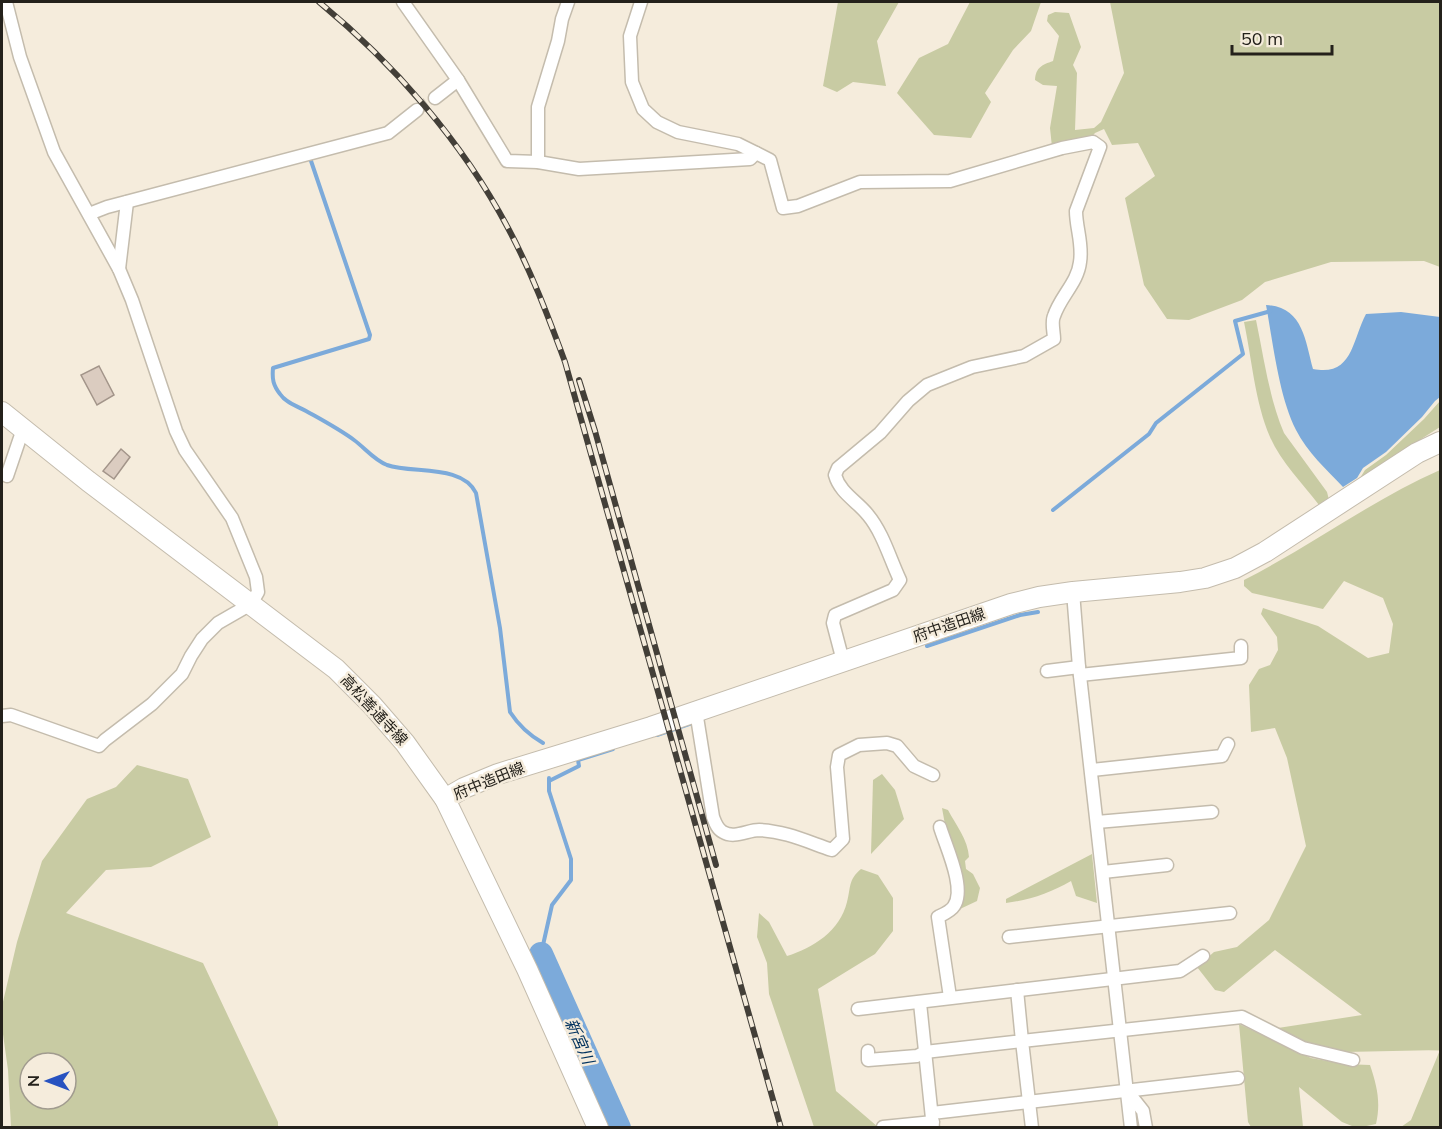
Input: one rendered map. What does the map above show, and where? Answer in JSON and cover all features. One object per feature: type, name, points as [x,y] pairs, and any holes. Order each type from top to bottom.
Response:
[{"type":"main road","name":"高松善通寺線","points":[[2,412],[336,669],[405,743],[445,799],[527,969],[598,1128]]},
{"type":"main road","name":"府中造田線","points":[[445,799],[464,788],[498,774],[696,711],[992,610],[1039,597],[1205,578],[1234,568],[1265,552],[1417,453],[1440,442]]},
{"type":"street","points":[[2,716],[11,715],[99,746],[152,704],[182,674],[202,639],[218,623],[251,604],[258,591],[256,577],[232,518],[185,450],[176,430],[132,300],[119,269],[54,152],[20,57],[6,2]]},
{"type":"street","points":[[403,2],[458,80],[507,161],[538,162],[579,169],[750,159],[756,153]]},
{"type":"street","points":[[538,162],[538,107],[568,2]]},
{"type":"street","points":[[641,2],[630,36],[630,45],[632,82],[643,109],[657,122],[678,132],[738,144],[770,159],[783,208],[798,206],[860,182],[950,181],[1062,148],[1093,142],[1100,147],[1076,211],[1080,263],[1076,276],[1053,318],[1054,339],[1024,356],[972,367],[927,385],[908,401],[880,433],[838,468],[835,475],[837,482],[868,514],[900,580],[893,590],[835,615],[833,623],[843,661]]},
{"type":"street","points":[[435,98],[458,80]]},
{"type":"street","points":[[89,214],[388,134],[417,111]]},
{"type":"street","points":[[119,269],[127,202]]},
{"type":"street","points":[[7,476],[22,429]]},
{"type":"street","points":[[1073,592],[1079,671],[1131,1128]]},
{"type":"street","points":[[1047,671],[1079,671],[1241,658],[1240,646]]},
{"type":"street","points":[[696,711],[713,817],[724,834],[745,834],[755,830],[772,831],[832,850],[843,839],[837,766],[839,755],[859,745],[886,743],[897,746],[914,766],[933,775]]},
{"type":"street","points":[[1092,770],[1222,756],[1228,744]]},
{"type":"street","points":[[1097,822],[1212,812]]},
{"type":"street","points":[[940,827],[958,887],[958,898],[952,909],[939,917],[950,997]]},
{"type":"street","points":[[1102,872],[1167,865]]},
{"type":"street","points":[[1009,937],[1230,913]]},
{"type":"street","points":[[858,1010],[950,997],[1180,971],[1203,956]]},
{"type":"street","points":[[1017,990],[1032,1128]]},
{"type":"street","points":[[920,1003],[932,1121]]},
{"type":"street","points":[[868,1051],[868,1060],[917,1056],[925,1052],[1242,1017],[1303,1048],[1353,1060]]},
{"type":"street","points":[[883,1127],[932,1121],[1029,1102],[1238,1078]]},
{"type":"street","points":[[1127,1091],[1143,1111],[1146,1128]]},
{"type":"green space","points":[[838,2],[899,2],[877,41],[886,86],[853,82],[837,92],[823,86]]},
{"type":"green space","points":[[970,2],[1041,2],[1031,31],[1013,50],[985,93],[991,102],[971,138],[934,135],[897,93],[919,58],[948,44]]},
{"type":"green space","points":[[1110,2],[1440,2],[1440,267],[1424,261],[1331,262],[1265,282],[1242,300],[1189,320],[1167,319],[1144,285],[1125,198],[1155,176],[1138,143],[1112,145],[1104,129],[1095,133],[1090,139],[1052,147],[1050,128],[1057,86],[1043,85],[1035,80],[1040,67],[1053,61],[1059,36],[1047,21],[1048,15],[1055,12],[1069,13],[1081,47],[1073,65],[1077,73],[1075,130],[1094,128],[1101,122],[1124,73]]},
{"type":"green space","points":[[1256,320],[1271,392],[1284,433],[1327,492],[1329,500],[1319,505],[1280,455],[1265,424],[1257,395],[1244,322]]},
{"type":"green space","points":[[1440,401],[1440,427],[1360,478],[1365,470],[1386,455]]},
{"type":"green space","points":[[1440,470],[1440,1050],[1345,1052],[1306,1043],[1278,1028],[1362,1015],[1275,950],[1224,992],[1215,990],[1197,967],[1214,952],[1237,947],[1269,920],[1306,846],[1287,758],[1275,728],[1251,732],[1249,685],[1259,669],[1270,665],[1278,650],[1277,637],[1261,614],[1263,608],[1318,626],[1368,658],[1389,653],[1393,624],[1383,598],[1344,581],[1323,609],[1252,593],[1244,586],[1244,580],[1390,495]]},
{"type":"green space","points":[[137,765],[188,779],[211,837],[151,867],[106,870],[66,913],[203,963],[278,1122],[278,1127],[11,1127],[2,1006],[17,942],[42,861],[87,799],[116,787]]},
{"type":"green space","points":[[882,774],[895,790],[904,819],[871,854],[873,780]]},
{"type":"green space","points":[[942,808],[948,810],[964,839],[969,857],[965,861],[966,869],[973,874],[980,888],[977,901],[960,909],[964,899],[964,887],[946,830]]},
{"type":"green space","points":[[1092,854],[1097,903],[1076,896],[1071,881],[1040,895],[1006,903],[1006,899]]},
{"type":"green space","points":[[861,869],[878,875],[893,898],[893,931],[875,954],[818,989],[836,1091],[878,1127],[814,1127],[769,994],[767,963],[757,937],[759,913],[769,922],[787,956],[797,953],[816,943],[832,930],[847,902],[852,880]]},
{"type":"green space","points":[[1239,1024],[1311,1058],[1344,1064],[1370,1065],[1378,1094],[1376,1124],[1357,1128],[1342,1122],[1299,1087],[1303,1127],[1251,1127],[1248,1122]]},
{"type":"green space","points":[[1440,1050],[1440,1127],[1401,1127],[1411,1120]]},
{"type":"water","points":[[1266,305],[1278,307],[1295,318],[1304,337],[1313,369],[1326,370],[1344,362],[1354,345],[1366,314],[1401,312],[1440,317],[1440,397],[1386,452],[1363,468],[1357,478],[1343,487],[1306,446],[1290,417],[1277,369]]},
{"type":"building","points":[[99,366],[114,395],[97,405],[81,375]]},
{"type":"building","points":[[121,449],[130,457],[114,479],[103,471]]},
{"type":"waterway","points":[[309,155],[370,335],[369,339],[273,368],[274,385],[285,400],[342,432],[382,463],[398,468],[449,474],[469,484],[476,493],[500,628],[510,712],[525,730],[543,743]]},
{"type":"waterway","points":[[1053,510],[1149,434],[1156,423],[1243,354],[1235,321],[1271,311]]},
{"type":"waterway","points":[[927,646],[1020,615],[1038,612]]},
{"type":"waterway","points":[[657,735],[695,722]]},
{"type":"waterway","points":[[549,781],[579,766],[578,760],[613,749]]},
{"type":"waterway","points":[[541,954],[552,905],[571,880],[571,859],[549,791],[549,778]]},
{"type":"waterway","name":"新宮川","points":[[541,954],[619,1128]]},
{"type":"tunnel","points":[[417,110],[435,98]]},
{"type":"railway","points":[[319,2],[374,51],[448,135],[490,196],[539,294],[565,362],[781,1128]]},
{"type":"railway","points":[[579,380],[716,865]]}]
